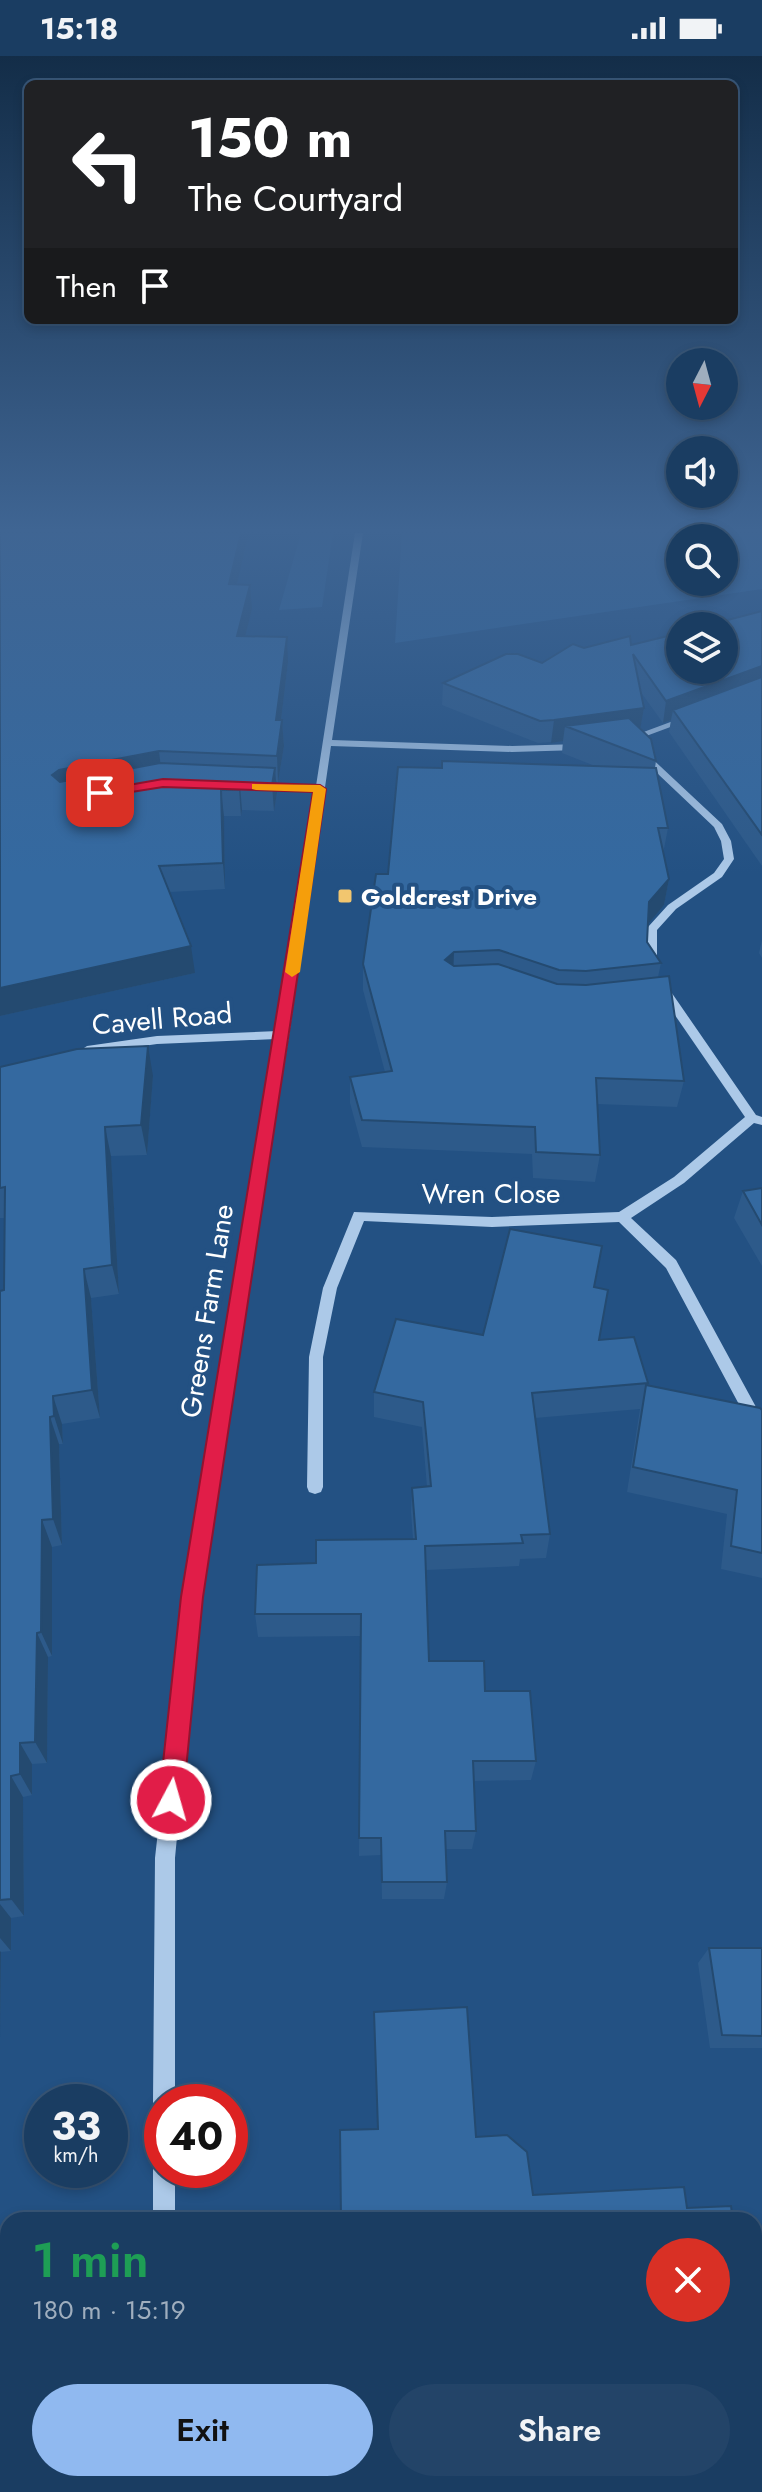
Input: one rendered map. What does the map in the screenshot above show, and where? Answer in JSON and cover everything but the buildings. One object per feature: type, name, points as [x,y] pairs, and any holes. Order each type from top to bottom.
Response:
[{"type":"street","name":"Greens Farm Lane","points":[[164,2084],[165,1858],[192,1597],[283,1035],[342,647]]},
{"type":"street","points":[[614,742],[692,718]]},
{"type":"street","points":[[628,739],[718,826],[726,841],[729,859],[718,875],[672,907],[652,929],[651,969],[666,995],[757,1120],[679,1180],[622,1217],[671,1264],[762,1433]]},
{"type":"street","points":[[327,743],[512,749],[586,746]]},
{"type":"street","points":[[242,786],[320,789]]},
{"type":"street","points":[[652,996],[666,995]]},
{"type":"street","name":"Cavell Road","points":[[69,1053],[157,1040],[283,1035]]},
{"type":"street","name":"Wren Close","points":[[315,1487],[316,1357],[330,1288],[359,1216],[492,1222],[622,1217]]},
{"type":"street","points":[[164,2188],[164,2212]]},
{"type":"slow traffic","points":[[256,786],[320,789],[292,972]]},
{"type":"place","name":"Goldcrest Drive","points":[[345,896]]},
{"type":"route","points":[[100,793],[163,783],[320,789],[192,1597],[171,1800]]}]
